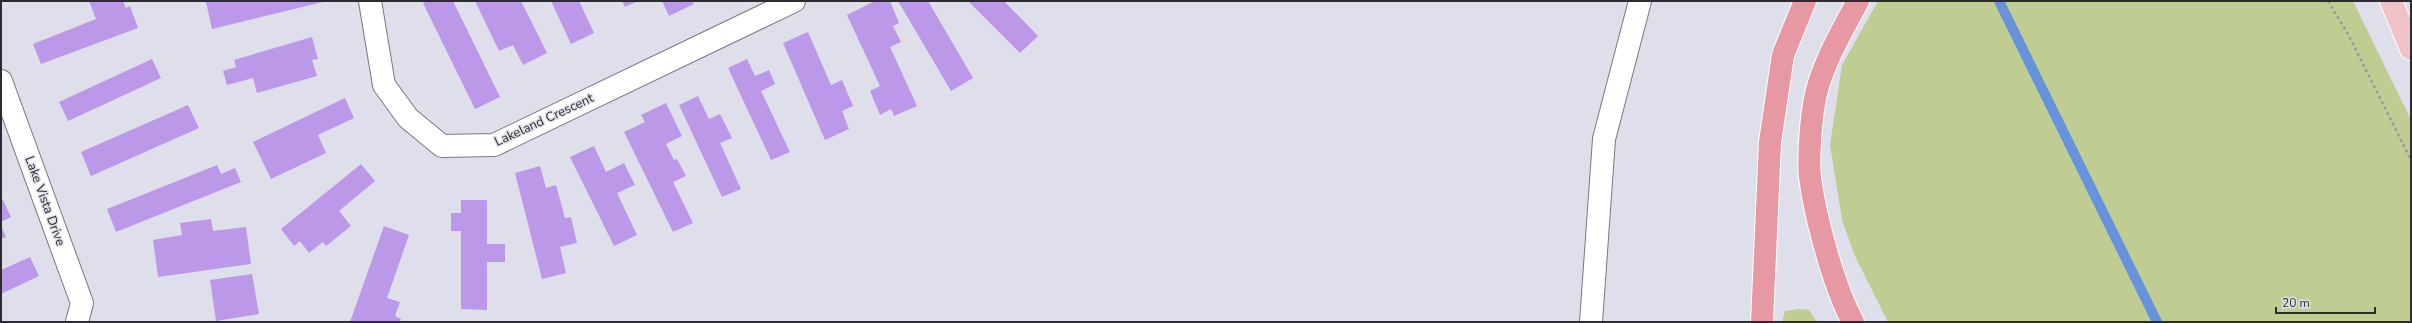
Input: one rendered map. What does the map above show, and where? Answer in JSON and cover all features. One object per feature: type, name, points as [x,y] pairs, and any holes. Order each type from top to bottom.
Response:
[{"type":"highway","points":[[1762,322],[1770,142],[1782,55],[1805,1]]},
{"type":"highway","points":[[1853,322],[1847,310],[1824,240],[1810,176],[1814,103],[1830,55],[1858,1]]},
{"type":"main road","points":[[2391,1],[2411,49]]},
{"type":"street","name":"Lakeland Crescent","points":[[370,1],[384,85],[408,118],[442,146],[494,145],[794,1]]},
{"type":"street","points":[[1591,322],[1604,139],[1640,1]]},
{"type":"street","name":"Lake Vista Drive","points":[[1,81],[82,303],[77,322]]},
{"type":"path","points":[[2328,1],[2348,34],[2411,160]]},
{"type":"green space","points":[[1878,1],[2353,1],[2411,120],[2411,322],[1888,322],[1854,254],[1842,220],[1830,145],[1842,65]]},
{"type":"green space","points":[[1799,309],[1809,310],[1817,322],[1782,322],[1785,311]]},
{"type":"building","points":[[89,1],[123,1],[126,8],[130,6],[138,28],[41,64],[33,44],[96,19]]},
{"type":"building","points":[[210,1],[327,1],[212,29],[206,2]]},
{"type":"building","points":[[428,1],[453,1],[500,97],[475,109],[423,3]]},
{"type":"building","points":[[475,1],[521,1],[547,53],[523,65],[513,45],[499,51]]},
{"type":"building","points":[[551,1],[579,1],[594,33],[571,44]]},
{"type":"building","points":[[622,1],[638,1],[625,7]]},
{"type":"building","points":[[662,1],[692,1],[694,4],[669,16]]},
{"type":"building","points":[[875,1],[890,1],[899,23],[893,26],[901,42],[890,47],[917,106],[894,116],[891,109],[880,115],[870,91],[880,86],[847,15]]},
{"type":"building","points":[[898,1],[928,1],[973,78],[951,91]]},
{"type":"building","points":[[968,1],[1004,1],[1038,36],[1020,53]]},
{"type":"building","points":[[808,32],[831,85],[842,80],[853,106],[842,111],[849,129],[825,140],[783,43]]},
{"type":"building","points":[[312,37],[318,59],[312,60],[317,76],[257,93],[253,78],[227,85],[223,71],[236,67],[234,60]]},
{"type":"building","points":[[152,59],[161,78],[68,121],[59,102]]},
{"type":"building","points":[[747,59],[755,76],[769,70],[775,84],[761,91],[790,152],[771,160],[728,68]]},
{"type":"building","points":[[698,96],[709,119],[720,114],[732,138],[720,143],[741,189],[722,197],[679,105]]},
{"type":"building","points":[[345,98],[354,118],[318,135],[326,153],[271,179],[253,142]]},
{"type":"building","points":[[666,103],[682,136],[666,144],[674,160],[677,159],[686,176],[673,182],[693,223],[673,232],[624,132],[645,122],[641,115]]},
{"type":"building","points":[[188,105],[199,128],[91,176],[81,152]]},
{"type":"building","points":[[594,146],[606,172],[624,163],[635,185],[617,193],[637,235],[614,246],[570,157]]},
{"type":"building","points":[[361,164],[375,181],[339,211],[351,226],[326,246],[323,242],[309,253],[300,241],[294,246],[281,229]]},
{"type":"building","points":[[217,165],[221,174],[235,168],[241,182],[116,232],[107,209]]},
{"type":"building","points":[[540,166],[546,188],[556,185],[565,218],[571,217],[577,243],[560,247],[566,273],[542,279],[515,173]]},
{"type":"building","points":[[1,196],[11,217],[1,222]]},
{"type":"building","points":[[461,200],[487,200],[487,244],[505,244],[505,262],[487,262],[487,310],[461,309],[461,231],[451,231],[451,213],[461,213]]},
{"type":"building","points":[[211,219],[213,231],[246,227],[251,264],[158,277],[153,240],[182,235],[180,223]]},
{"type":"building","points":[[1,226],[6,237],[1,239]]},
{"type":"building","points":[[384,226],[409,235],[387,298],[400,302],[395,316],[401,319],[399,322],[350,322]]},
{"type":"building","points":[[30,257],[39,276],[1,294],[1,270]]},
{"type":"building","points":[[252,274],[259,314],[216,321],[210,280]]},
{"type":"waterway","points":[[1999,1],[2157,322]]}]
